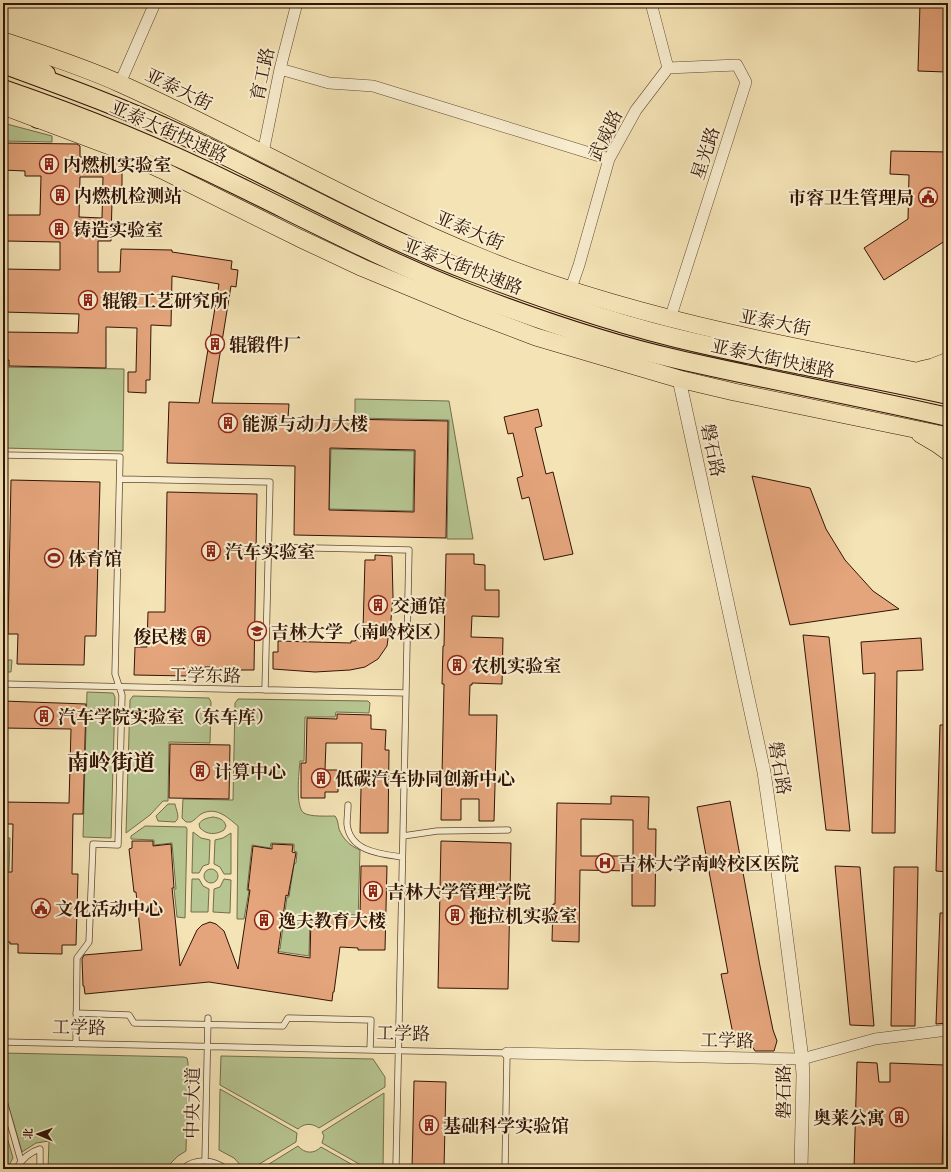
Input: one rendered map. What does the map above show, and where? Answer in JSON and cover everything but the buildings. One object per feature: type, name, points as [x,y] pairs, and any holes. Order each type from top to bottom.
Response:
[{"type":"highway","points":[[3,44],[19,53],[61,86]]},
{"type":"highway","name":"亚泰大街快速路","points":[[3,64],[132,113],[180,134],[381,234],[468,270],[522,290],[630,326],[677,338],[948,395]]},
{"type":"highway","name":"亚泰大街快速路","points":[[3,89],[91,121],[187,162],[374,253],[464,291],[509,308],[626,346],[682,360],[948,417]]},
{"type":"highway","points":[[38,119],[91,121]]},
{"type":"main road","name":"亚泰大街","points":[[3,41],[55,58],[120,84],[440,240],[484,259],[570,290],[670,319],[732,334],[948,378]]},
{"type":"main road","points":[[3,106],[114,148],[364,268],[420,292],[536,337],[679,379],[734,392],[948,436]]},
{"type":"main road","points":[[916,371],[933,368],[948,361]]},
{"type":"main road","points":[[906,427],[938,444],[948,452]]},
{"type":"street","points":[[120,84],[155,3]]},
{"type":"street","name":"育工路","points":[[263,153],[280,69],[297,3]]},
{"type":"street","points":[[651,3],[668,68]]},
{"type":"street","name":"星光路","points":[[668,68],[737,65],[746,82],[670,319]]},
{"type":"street","name":"武威路","points":[[570,290],[579,265],[609,159],[636,110],[668,68]]},
{"type":"street","points":[[280,69],[330,83],[373,86],[609,159]]},
{"type":"street","name":"磐石路","points":[[679,379],[764,772],[802,1059],[801,1169]]},
{"type":"street","name":"工学路","points":[[507,1053],[802,1059],[875,1039],[948,1030]]},
{"type":"lane","points":[[3,455],[120,457],[116,674],[122,695],[118,845],[93,844],[89,942],[77,958],[76,1044]]},
{"type":"lane","points":[[120,479],[270,482],[265,690]]},
{"type":"lane","points":[[268,547],[408,550],[396,1165]]},
{"type":"lane","name":"工学东路","points":[[3,684],[406,694]]},
{"type":"lane","points":[[348,805],[347,824],[352,838],[357,844],[365,849],[380,854],[402,857]]},
{"type":"lane","points":[[403,836],[437,831],[508,830]]},
{"type":"lane","points":[[76,1013],[129,1014],[134,1023],[283,1026],[288,1018],[371,1020],[370,1050]]},
{"type":"lane","name":"中央大道","points":[[205,1161],[208,1018]]},
{"type":"lane","name":"工学路","points":[[3,1042],[507,1053]]},
{"type":"lane","points":[[505,1169],[507,1053]]},
{"type":"lane","points":[[3,1098],[21,1161]]},
{"type":"lane","points":[[16,1169],[21,1161],[34,1150],[40,1149],[40,1169]]},
{"type":"lane","points":[[182,1169],[192,1163],[205,1161],[213,1162],[226,1169]]},
{"type":"green space","points":[[3,123],[52,136],[52,142],[3,141]]},
{"type":"green space","points":[[3,367],[124,369],[123,451],[3,448]]},
{"type":"green space","points":[[355,399],[449,401],[473,539],[447,539],[449,420],[355,418]]},
{"type":"green space","points":[[331,449],[414,451],[413,511],[329,509]]},
{"type":"green space","points":[[3,660],[12,660],[11,672],[3,672]]},
{"type":"green space","points":[[87,692],[113,693],[115,697],[111,838],[83,837]]},
{"type":"green space","points":[[133,696],[209,698],[211,702],[210,743],[169,742],[168,801],[163,801],[150,815],[126,833],[130,700]]},
{"type":"green space","points":[[238,699],[368,701],[370,703],[369,713],[336,712],[335,717],[305,717],[304,761],[300,761],[298,781],[299,804],[301,810],[310,815],[335,816],[339,829],[345,839],[360,850],[358,922],[357,915],[317,914],[316,917],[310,917],[309,956],[275,951],[275,948],[280,949],[287,897],[289,897],[294,864],[296,863],[297,852],[294,851],[294,844],[271,843],[270,848],[252,845],[247,890],[249,891],[244,919],[237,919],[238,826],[225,816],[212,811],[201,814],[191,822],[186,822],[182,818],[183,799],[233,800],[235,703]]},
{"type":"green space","points":[[168,804],[175,804],[178,816],[177,820],[175,822],[158,821],[156,816]]},
{"type":"green space","points":[[213,817],[223,820],[226,826],[224,830],[212,834],[200,828],[199,824],[202,821]]},
{"type":"green space","points":[[145,826],[186,827],[187,829],[185,918],[177,917],[172,843],[154,845],[154,840],[131,839],[131,836]]},
{"type":"green space","points":[[193,832],[201,838],[210,840],[209,864],[203,866],[199,873],[192,873]]},
{"type":"green space","points":[[231,833],[231,874],[224,874],[220,867],[214,864],[215,840],[223,838]]},
{"type":"green space","points":[[3,838],[10,838],[9,871],[4,871],[3,926]]},
{"type":"green space","points":[[208,869],[214,869],[218,873],[218,879],[214,883],[208,883],[204,879],[204,873]]},
{"type":"green space","points":[[192,879],[199,879],[203,886],[209,889],[208,912],[191,912]]},
{"type":"green space","points":[[224,879],[231,880],[230,913],[213,912],[214,889],[220,887]]},
{"type":"green space","points":[[3,943],[8,944],[6,1032],[3,1032]]},
{"type":"green space","points":[[3,1053],[187,1058],[186,1151],[178,1156],[165,1169],[48,1169],[49,1141],[36,1143],[22,1152],[3,1087]]},
{"type":"green space","points":[[221,1056],[373,1059],[385,1077],[385,1087],[319,1128],[308,1124],[298,1129],[220,1085]]},
{"type":"green space","points":[[220,1089],[297,1133],[296,1142],[251,1169],[244,1169],[234,1158],[219,1150]]},
{"type":"green space","points":[[384,1093],[383,1169],[368,1169],[322,1143],[324,1136],[322,1132]]},
{"type":"green space","points":[[3,1123],[13,1158],[7,1169],[3,1169]]},
{"type":"green space","points":[[298,1146],[307,1152],[315,1151],[321,1147],[360,1169],[261,1169]]},
{"type":"place","name":"内燃机实验室","points":[[49,164]]},
{"type":"place","name":"内燃机检测站","points":[[60,195]]},
{"type":"place","name":"市容卫生管理局","points":[[928,197]]},
{"type":"place","name":"铸造实验室","points":[[59,229]]},
{"type":"place","name":"辊锻工艺研究所","points":[[88,300]]},
{"type":"place","name":"辊锻件厂","points":[[215,344]]},
{"type":"place","name":"能源与动力大楼","points":[[228,423]]},
{"type":"place","name":"汽车实验室","points":[[211,551]]},
{"type":"place","name":"体育馆","points":[[54,558]]},
{"type":"place","name":"交通馆","points":[[378,605]]},
{"type":"place","name":"吉林大学（南岭校区）","points":[[257,631]]},
{"type":"place","name":"俊民楼","points":[[201,636]]},
{"type":"place","name":"农机实验室","points":[[457,665]]},
{"type":"place","name":"汽车学院实验室（东车库）","points":[[44,716]]},
{"type":"place","name":"计算中心","points":[[200,771]]},
{"type":"place","name":"低碳汽车协同创新中心","points":[[321,778]]},
{"type":"place","name":"吉林大学南岭校区医院","points":[[605,863]]},
{"type":"place","name":"吉林大学管理学院","points":[[373,891]]},
{"type":"place","name":"文化活动中心","points":[[41,908]]},
{"type":"place","name":"拖拉机实验室","points":[[455,915]]},
{"type":"place","name":"逸夫教育大楼","points":[[264,920]]},
{"type":"place","name":"奥莱公寓","points":[[899,1117]]},
{"type":"place","name":"基础科学实验馆","points":[[429,1125]]},
{"type":"district","name":"南岭街道","points":[[111,762]]}]
